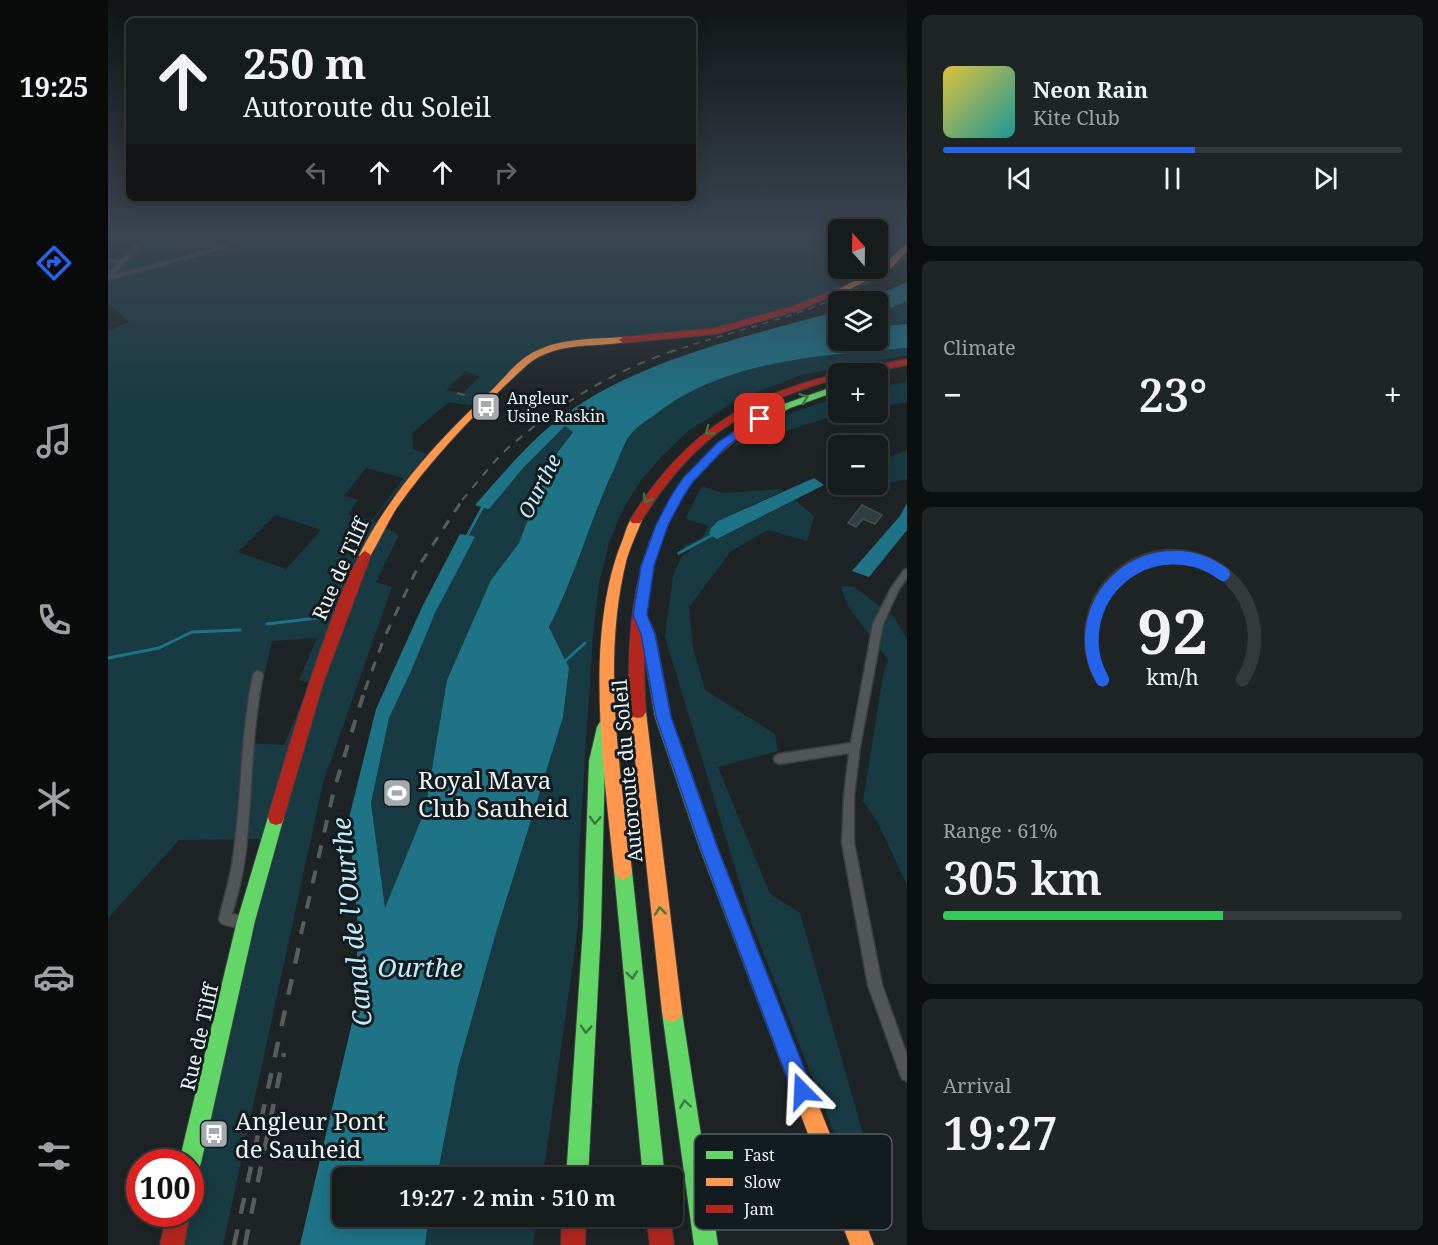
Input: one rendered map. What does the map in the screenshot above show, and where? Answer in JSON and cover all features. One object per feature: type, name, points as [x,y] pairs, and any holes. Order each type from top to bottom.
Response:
[{"type":"main road","name":"Rue de Tilff","points":[[193,1149],[246,921],[296,745],[322,664],[346,598],[376,530],[410,482],[486,400],[534,355],[561,346],[716,331],[815,302],[837,293]]},
{"type":"main road","points":[[888,366],[907,362]]},
{"type":"main road","points":[[888,377],[907,373]]},
{"type":"main road","name":"Autoroute du Soleil","points":[[653,1167],[625,899],[609,708],[610,626],[620,565],[637,519],[655,486],[683,453],[722,422],[784,389],[828,378]]},
{"type":"main road","name":"Autoroute du Soleil","points":[[694,1162],[671,1004],[643,759],[637,673],[640,615],[647,566],[668,512],[687,480],[722,444],[760,419],[799,400],[828,391]]},
{"type":"main road","points":[[640,615],[648,634],[663,717],[709,849],[819,1134]]},
{"type":"main road","points":[[578,1167],[592,928],[597,761],[609,708]]},
{"type":"main road","points":[[172,1245],[176,1227]]},
{"type":"main road","points":[[573,1245],[574,1227]]},
{"type":"main road","points":[[660,1227],[662,1245]]},
{"type":"main road","name":"Autoroute du Soleil","points":[[704,1230],[706,1245]]},
{"type":"main road","points":[[856,1230],[862,1245]]},
{"type":"street","points":[[907,572],[895,588],[878,624],[855,747],[849,796],[848,843],[875,986],[907,1074]]},
{"type":"street","points":[[246,921],[225,919],[239,858],[248,762],[248,735],[258,675]]},
{"type":"street","points":[[779,759],[855,747]]},
{"type":"shaded area","points":[[108,293],[828,293],[807,303],[714,328],[559,342],[529,353],[473,408],[473,406],[449,402],[412,433],[413,449],[427,454],[373,521],[399,535],[376,582],[392,587],[323,783],[223,1245],[162,1245],[167,1227],[204,1227],[204,1149],[186,1149],[262,839],[179,840],[108,918],[108,331],[129,322],[108,303]],"holes":[[[465,371],[480,377],[462,394],[446,390]],[[366,468],[404,478],[372,520],[348,515],[358,500],[344,496]],[[275,515],[321,530],[286,569],[238,552]],[[317,638],[299,680],[310,683],[284,745],[252,743],[258,702],[272,641]]]},
{"type":"shaded area","points":[[907,301],[907,323],[888,325],[888,310]]},
{"type":"shaded area","points":[[907,348],[907,355],[865,363],[828,363],[828,370],[801,375],[735,401],[687,432],[662,456],[641,480],[622,511],[609,543],[599,583],[593,635],[579,851],[578,927],[544,1167],[439,1167],[458,1068],[495,936],[563,717],[569,668],[549,627],[626,441],[639,426],[683,396],[712,381],[775,363],[808,357]]},
{"type":"shaded area","points":[[907,382],[907,402],[888,405],[888,385]]},
{"type":"shaded area","points":[[828,400],[828,418],[732,447],[758,424]]},
{"type":"shaded area","points":[[565,426],[573,431],[532,486],[528,519],[519,543],[491,580],[447,680],[425,810],[385,909],[371,803],[389,718],[435,613],[475,537],[469,535],[484,508],[489,508],[524,467]]},
{"type":"shaded area","points":[[907,450],[907,479],[888,484],[888,458]]},
{"type":"shaded area","points":[[702,486],[722,493],[781,489],[783,491],[718,521],[717,539],[795,500],[814,516],[807,541],[768,530],[731,551],[689,607],[693,648],[705,690],[775,734],[778,751],[718,767],[770,894],[800,913],[863,1134],[835,1134],[752,924],[665,637],[673,576],[682,556],[690,551],[683,546],[702,538],[708,526],[685,519]]},
{"type":"shaded area","points":[[841,586],[854,587],[894,617],[907,639],[907,885],[878,823],[863,801],[883,676],[888,660],[847,605]]},
{"type":"shaded area","points":[[428,1227],[536,1227],[533,1245],[425,1245]]},
{"type":"water","points":[[888,293],[907,293],[907,301],[888,310]]},
{"type":"water","name":"Ourthe","points":[[828,314],[828,351],[874,351],[775,363],[743,371],[683,396],[643,423],[629,437],[549,627],[569,668],[563,717],[495,936],[458,1068],[439,1167],[332,1167],[332,1227],[428,1227],[425,1245],[300,1245],[355,1010],[358,928],[349,818],[376,709],[423,605],[460,534],[466,535],[481,507],[475,505],[516,459],[550,426],[592,397],[624,380],[731,340]],"holes":[[[565,426],[573,432],[532,486],[528,519],[519,543],[491,580],[447,680],[425,810],[385,908],[371,803],[389,718],[435,613],[475,537],[469,535],[484,508],[489,509],[524,467]]]},
{"type":"water","name":"Ourthe","points":[[907,324],[907,348],[888,350],[888,325]]},
{"type":"water","points":[[814,478],[824,485],[717,539],[709,534],[718,521]]},
{"type":"water","points":[[907,503],[907,530],[869,577],[852,571],[900,516]]},
{"type":"building","points":[[862,505],[882,515],[875,524],[863,519],[856,527],[848,523]]},
{"type":"waterway","points":[[679,553],[714,534]]},
{"type":"waterway","points":[[267,624],[326,617]]},
{"type":"waterway","points":[[108,658],[159,648],[192,632],[240,630]]},
{"type":"waterway","points":[[564,662],[585,643]]},
{"type":"railway","points":[[671,352],[793,314],[846,293]]},
{"type":"railway","points":[[462,500],[508,448],[552,413],[590,388],[631,367],[675,350]]},
{"type":"railway","points":[[457,393],[480,399]]},
{"type":"railway","points":[[365,690],[384,638],[418,567],[463,499]]},
{"type":"railway","points":[[301,934],[334,790],[365,689]]},
{"type":"railway","points":[[234,1245],[302,932]]},
{"type":"railway","points":[[245,1245],[284,1053]]},
{"type":"traffic: fast","points":[[739,433],[787,406],[828,392]]},
{"type":"traffic: fast","points":[[644,625],[648,634],[663,717],[709,849],[778,1028]]},
{"type":"traffic: fast","points":[[578,1167],[592,928],[597,761],[605,727]]},
{"type":"traffic: fast","points":[[193,1149],[246,921],[276,817]]},
{"type":"traffic: fast","points":[[623,871],[653,1167]]},
{"type":"traffic: fast","points":[[672,1012],[694,1163]]},
{"type":"traffic: fast","points":[[704,1230],[706,1245]]},
{"type":"traffic: slow","points":[[365,555],[391,509],[424,465],[524,363],[542,351],[553,347],[623,340]]},
{"type":"traffic: slow","points":[[623,871],[610,740],[608,644],[612,599],[621,557],[636,520]]},
{"type":"traffic: slow","points":[[638,712],[672,1012]]},
{"type":"traffic: slow","points":[[778,1028],[819,1134]]},
{"type":"traffic: slow","points":[[856,1230],[862,1245]]},
{"type":"traffic: jam","points":[[623,340],[716,331],[797,308],[833,293]]},
{"type":"traffic: jam","points":[[888,366],[907,362]]},
{"type":"traffic: jam","points":[[636,520],[654,491],[674,466],[720,425],[775,396],[828,378]]},
{"type":"traffic: jam","points":[[638,712],[636,654],[638,624],[647,566],[656,538],[683,487],[709,458],[739,433]]},
{"type":"traffic: jam","points":[[276,817],[316,684],[365,555]]},
{"type":"traffic: jam","points":[[172,1245],[176,1227]]},
{"type":"traffic: jam","points":[[573,1245],[574,1227]]},
{"type":"traffic: jam","points":[[660,1227],[662,1245]]},
{"type":"place","name":"Angleur Usine Raskin","points":[[486,407]]},
{"type":"place","name":"Royal Mava Club Sauheid","points":[[397,793]]},
{"type":"place","name":"Angleur Pont de Sauheid","points":[[214,1134]]},
{"type":"route","points":[[760,419],[722,444],[687,480],[677,496],[662,525],[647,566],[640,615],[648,634],[663,717],[709,849],[802,1091]]},
{"type":"water label","name":"Canal de l'Ourthe","points":[[351,922]]}]
